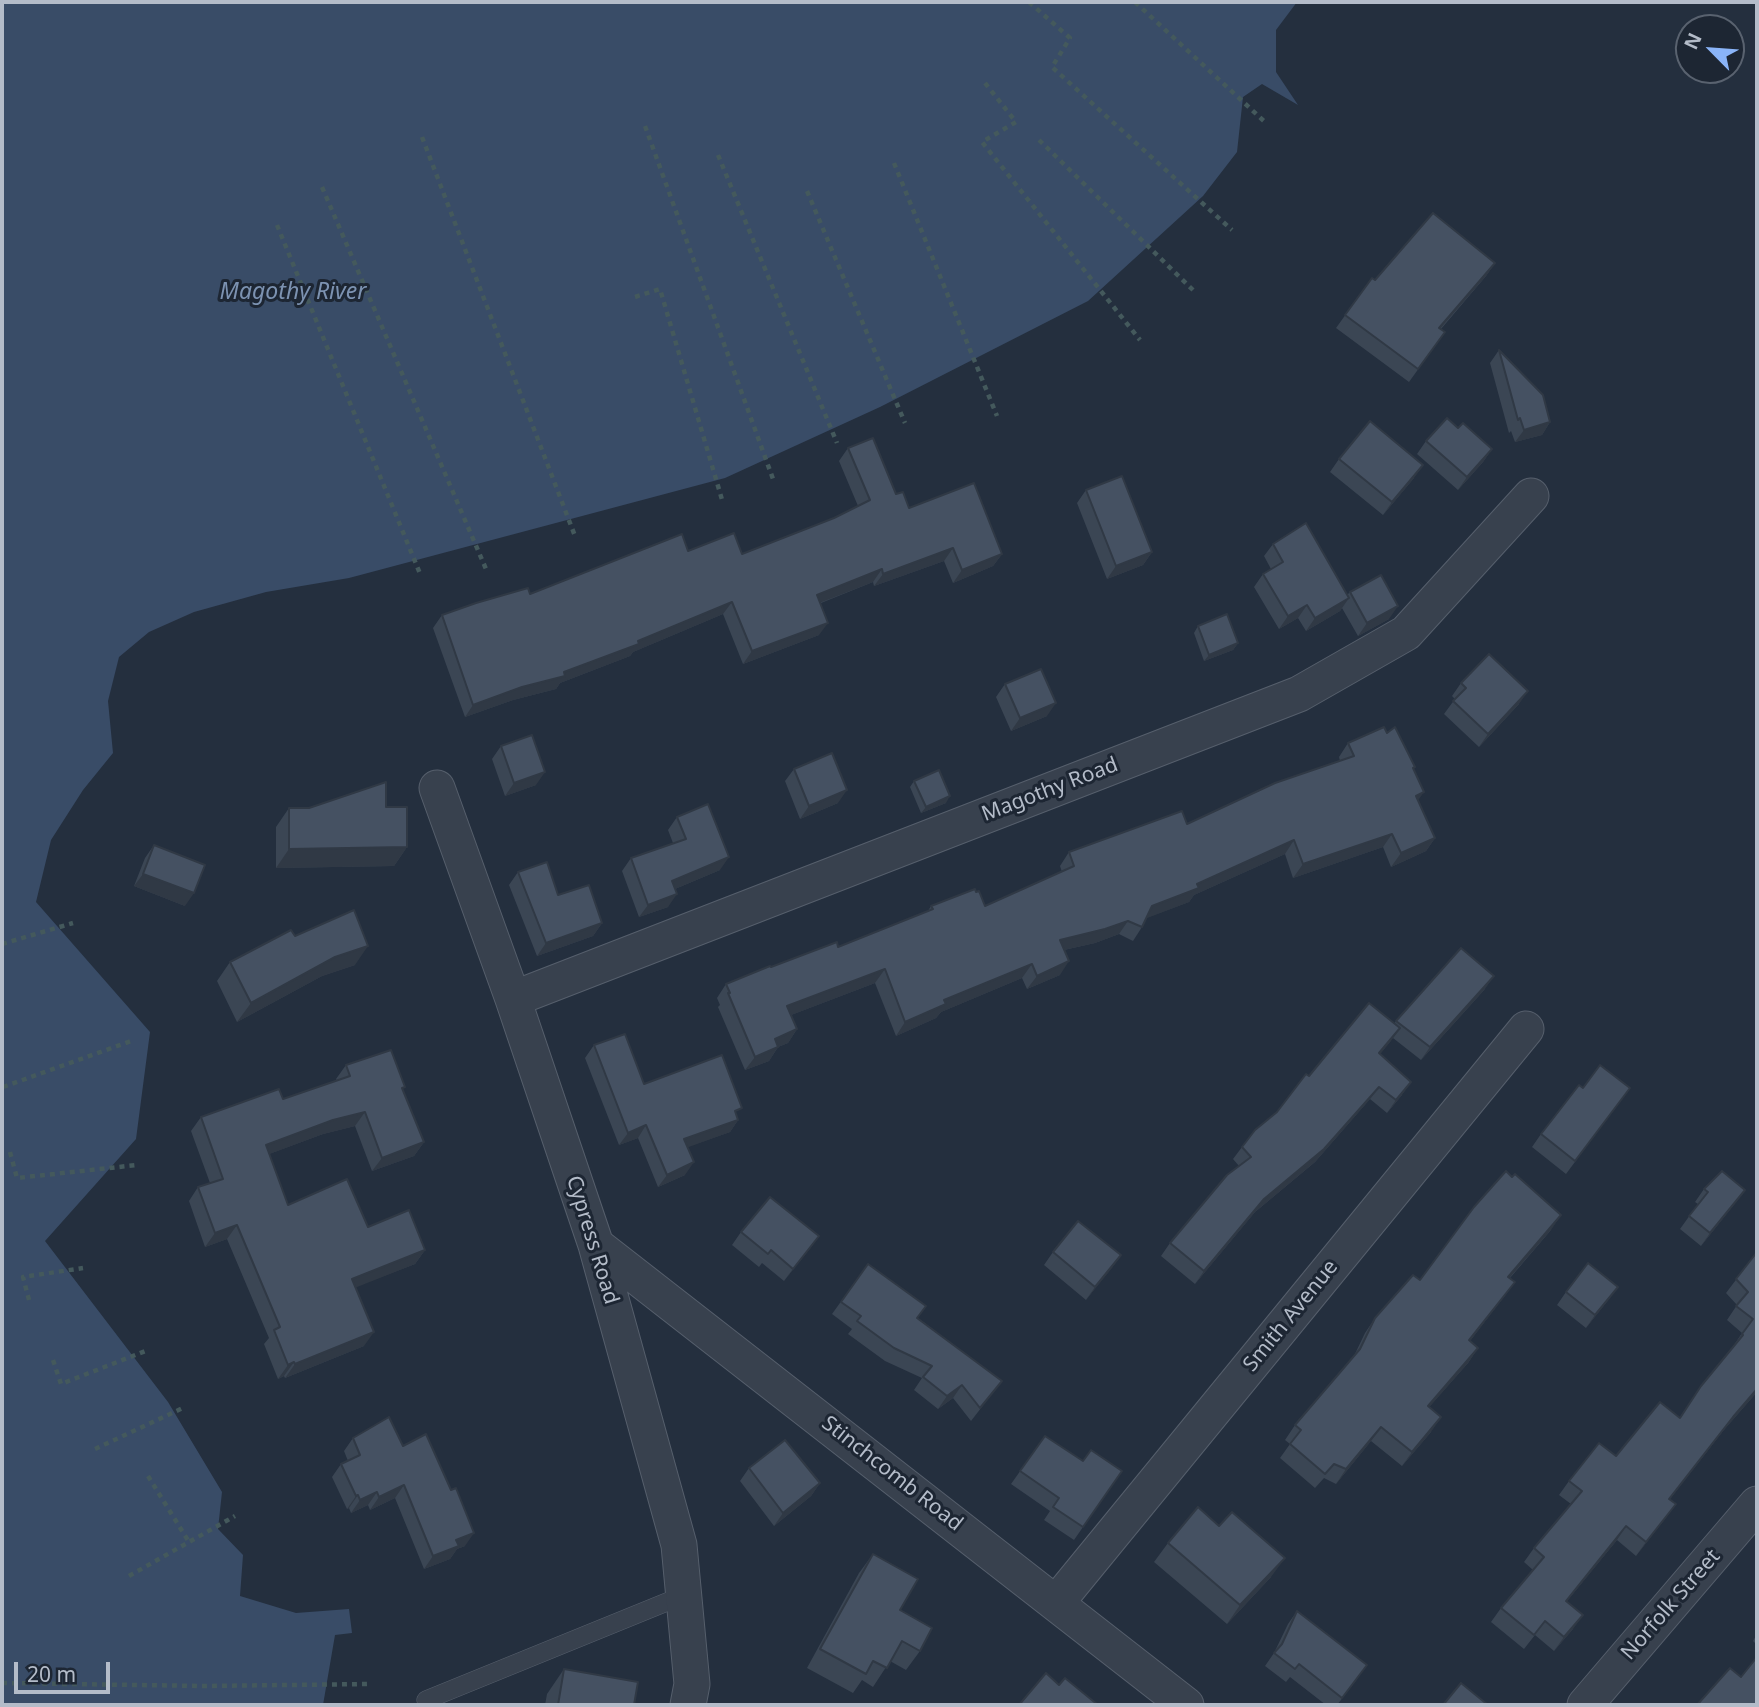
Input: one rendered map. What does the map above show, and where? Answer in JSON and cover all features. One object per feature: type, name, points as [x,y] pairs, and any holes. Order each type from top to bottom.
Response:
[{"type":"street","name":"Magothy Road","points":[[513,999],[1299,694],[1406,633],[1531,496]]},
{"type":"street","name":"Cypress Road","points":[[437,788],[513,999],[596,1245],[679,1545],[692,1684],[688,1705]]},
{"type":"street","name":"Smith Avenue","points":[[1057,1602],[1526,1029]]},
{"type":"street","name":"Stinchcomb Road","points":[[596,1245],[1186,1705]]},
{"type":"street","name":"Norfolk Street","points":[[1584,1705],[1757,1504]]},
{"type":"lane","points":[[426,1700],[684,1595]]},
{"type":"path","points":[[1028,2],[1070,38],[1052,67],[1233,230]]},
{"type":"path","points":[[1135,2],[1266,122]]},
{"type":"path","points":[[985,83],[1016,122],[982,142],[1140,340]]},
{"type":"path","points":[[645,126],[773,480]]},
{"type":"path","points":[[422,137],[575,536]]},
{"type":"path","points":[[1039,140],[1193,290]]},
{"type":"path","points":[[718,155],[837,443]]},
{"type":"path","points":[[894,163],[997,416]]},
{"type":"path","points":[[322,187],[486,569]]},
{"type":"path","points":[[807,191],[905,423]]},
{"type":"path","points":[[277,225],[421,576]]},
{"type":"path","points":[[635,297],[660,289],[723,503]]},
{"type":"path","points":[[2,944],[73,923]]},
{"type":"path","points":[[3,1087],[134,1040]]},
{"type":"path","points":[[10,1152],[17,1178],[137,1165]]},
{"type":"path","points":[[29,1300],[23,1277],[83,1268]]},
{"type":"path","points":[[53,1360],[61,1384],[148,1350]]},
{"type":"path","points":[[95,1449],[185,1407]]},
{"type":"path","points":[[149,1476],[189,1542]]},
{"type":"path","points":[[129,1576],[235,1517]]},
{"type":"path","points":[[2,1683],[205,1686],[369,1684]]},
{"type":"water","name":"Magothy River","points":[[2,2],[1297,2],[1276,30],[1276,72],[1298,105],[1262,84],[1243,97],[1237,152],[1203,196],[1088,301],[880,407],[725,478],[349,578],[266,592],[194,612],[149,632],[119,657],[108,701],[113,753],[83,790],[51,840],[36,902],[150,1032],[136,1139],[45,1241],[168,1402],[222,1492],[218,1529],[243,1555],[240,1596],[296,1613],[349,1609],[352,1633],[335,1635],[323,1705],[2,1705]]},
{"type":"building","points":[[1433,213],[1495,263],[1439,328],[1445,332],[1418,369],[1345,315],[1372,278],[1375,280]]},
{"type":"building","points":[[1499,350],[1543,395],[1550,422],[1524,430],[1520,418],[1518,420]]},
{"type":"building","points":[[1447,418],[1458,428],[1463,423],[1492,449],[1467,477],[1426,441]]},
{"type":"building","points":[[1370,421],[1423,465],[1392,502],[1339,459]]},
{"type":"building","points":[[873,438],[896,494],[903,492],[909,508],[974,483],[1002,554],[962,570],[953,548],[883,574],[882,569],[817,595],[828,623],[752,651],[732,602],[638,641],[639,644],[564,672],[565,676],[522,687],[473,705],[442,615],[528,588],[530,594],[682,534],[688,551],[734,533],[742,554],[834,518],[870,500],[848,448]]},
{"type":"building","points":[[1122,476],[1152,552],[1116,566],[1086,490]]},
{"type":"building","points":[[1306,523],[1349,598],[1315,618],[1307,605],[1288,616],[1263,574],[1283,562],[1273,544]]},
{"type":"building","points":[[1381,575],[1398,606],[1367,623],[1350,592]]},
{"type":"building","points":[[1227,614],[1238,643],[1209,655],[1198,626]]},
{"type":"building","points":[[1489,654],[1528,691],[1488,734],[1453,701],[1466,688],[1461,683]]},
{"type":"building","points":[[1041,669],[1056,703],[1020,718],[1005,684]]},
{"type":"building","points":[[1384,727],[1387,733],[1395,727],[1415,767],[1413,768],[1424,792],[1416,796],[1435,838],[1401,853],[1392,834],[1303,864],[1294,840],[1197,884],[1199,888],[1152,906],[1142,927],[1128,921],[1060,940],[1069,961],[1037,976],[1032,964],[944,1000],[946,1004],[905,1022],[885,969],[787,1006],[797,1029],[775,1039],[778,1047],[755,1057],[726,984],[837,942],[838,947],[975,889],[976,892],[979,891],[985,906],[1074,866],[1069,852],[1182,811],[1187,824],[1275,783],[1354,756],[1348,743]]},
{"type":"building","points":[[532,735],[545,772],[514,783],[501,746]]},
{"type":"building","points":[[832,753],[847,790],[809,806],[794,769]]},
{"type":"building","points":[[939,770],[950,796],[926,807],[914,781]]},
{"type":"building","points":[[386,782],[386,807],[407,807],[407,847],[289,849],[289,808],[309,808]]},
{"type":"building","points":[[708,804],[729,857],[672,881],[677,894],[648,905],[631,858],[686,839],[677,817]]},
{"type":"building","points":[[154,845],[205,865],[194,893],[143,874]]},
{"type":"building","points":[[547,862],[558,895],[589,885],[602,923],[546,943],[518,872]]},
{"type":"building","points":[[354,910],[368,946],[335,957],[251,1003],[230,962],[291,930],[295,936]]},
{"type":"building","points":[[1461,948],[1494,976],[1430,1047],[1396,1021]]},
{"type":"building","points":[[1369,1003],[1400,1028],[1379,1053],[1411,1082],[1396,1100],[1379,1087],[1324,1149],[1264,1199],[1204,1271],[1170,1243],[1227,1175],[1251,1157],[1242,1147],[1255,1130],[1277,1112],[1306,1074],[1309,1076]]},
{"type":"building","points":[[625,1034],[644,1084],[722,1055],[742,1108],[735,1111],[738,1120],[684,1139],[694,1162],[667,1175],[646,1125],[628,1133],[594,1045]]},
{"type":"building","points":[[391,1050],[405,1087],[402,1088],[424,1142],[382,1158],[365,1112],[333,1120],[266,1145],[288,1205],[347,1179],[368,1227],[409,1210],[425,1250],[352,1279],[374,1332],[288,1365],[274,1330],[280,1327],[237,1225],[215,1233],[198,1187],[223,1179],[201,1117],[279,1089],[283,1099],[350,1076],[346,1065]]},
{"type":"building","points":[[1600,1065],[1630,1088],[1575,1161],[1541,1134],[1579,1085],[1583,1088]]},
{"type":"building","points":[[1506,1171],[1512,1177],[1515,1174],[1561,1215],[1508,1277],[1515,1282],[1469,1340],[1478,1348],[1428,1406],[1441,1417],[1412,1452],[1381,1427],[1346,1469],[1334,1464],[1325,1474],[1290,1444],[1301,1430],[1295,1425],[1360,1349],[1375,1318],[1413,1275],[1420,1280],[1474,1207]]},
{"type":"building","points":[[1722,1171],[1745,1190],[1710,1233],[1689,1216],[1708,1192],[1704,1189]]},
{"type":"building","points":[[770,1197],[819,1236],[793,1269],[771,1250],[768,1254],[741,1232]]},
{"type":"building","points":[[1078,1221],[1121,1255],[1095,1287],[1053,1252]]},
{"type":"building","points":[[1757,1252],[1757,1389],[1669,1499],[1676,1504],[1646,1542],[1626,1526],[1566,1601],[1583,1615],[1564,1637],[1545,1621],[1534,1635],[1501,1608],[1544,1557],[1534,1548],[1582,1491],[1569,1481],[1599,1443],[1616,1456],[1660,1402],[1680,1418],[1753,1319],[1736,1306],[1748,1292],[1736,1279]]},
{"type":"building","points":[[1588,1263],[1618,1287],[1595,1315],[1566,1292]]},
{"type":"building","points":[[868,1264],[926,1306],[917,1318],[1002,1381],[980,1408],[962,1385],[947,1396],[923,1377],[932,1366],[894,1348],[857,1321],[861,1316],[841,1302]]},
{"type":"building","points":[[389,1417],[403,1446],[426,1434],[451,1490],[456,1488],[474,1533],[456,1540],[459,1546],[433,1556],[404,1485],[379,1497],[377,1492],[360,1500],[358,1495],[356,1496],[341,1464],[360,1455],[353,1438]]},
{"type":"building","points":[[1045,1436],[1083,1461],[1091,1450],[1122,1471],[1083,1527],[1053,1507],[1059,1498],[1020,1471]]},
{"type":"building","points":[[785,1440],[820,1483],[783,1513],[749,1468]]},
{"type":"building","points":[[1198,1507],[1219,1526],[1232,1512],[1285,1558],[1240,1605],[1168,1543]]},
{"type":"building","points":[[873,1554],[918,1579],[900,1610],[932,1628],[920,1651],[902,1641],[887,1668],[873,1661],[866,1674],[820,1649]]},
{"type":"building","points":[[1297,1611],[1367,1665],[1342,1698],[1299,1664],[1295,1669],[1274,1653],[1282,1644]]},
{"type":"building","points":[[1757,1657],[1757,1705],[1697,1705],[1730,1668],[1741,1677]]},
{"type":"building","points":[[564,1669],[638,1682],[634,1705],[558,1705]]},
{"type":"building","points":[[1046,1673],[1059,1685],[1065,1678],[1098,1705],[1019,1705]]},
{"type":"building","points":[[1461,1683],[1488,1705],[1443,1705]]}]
